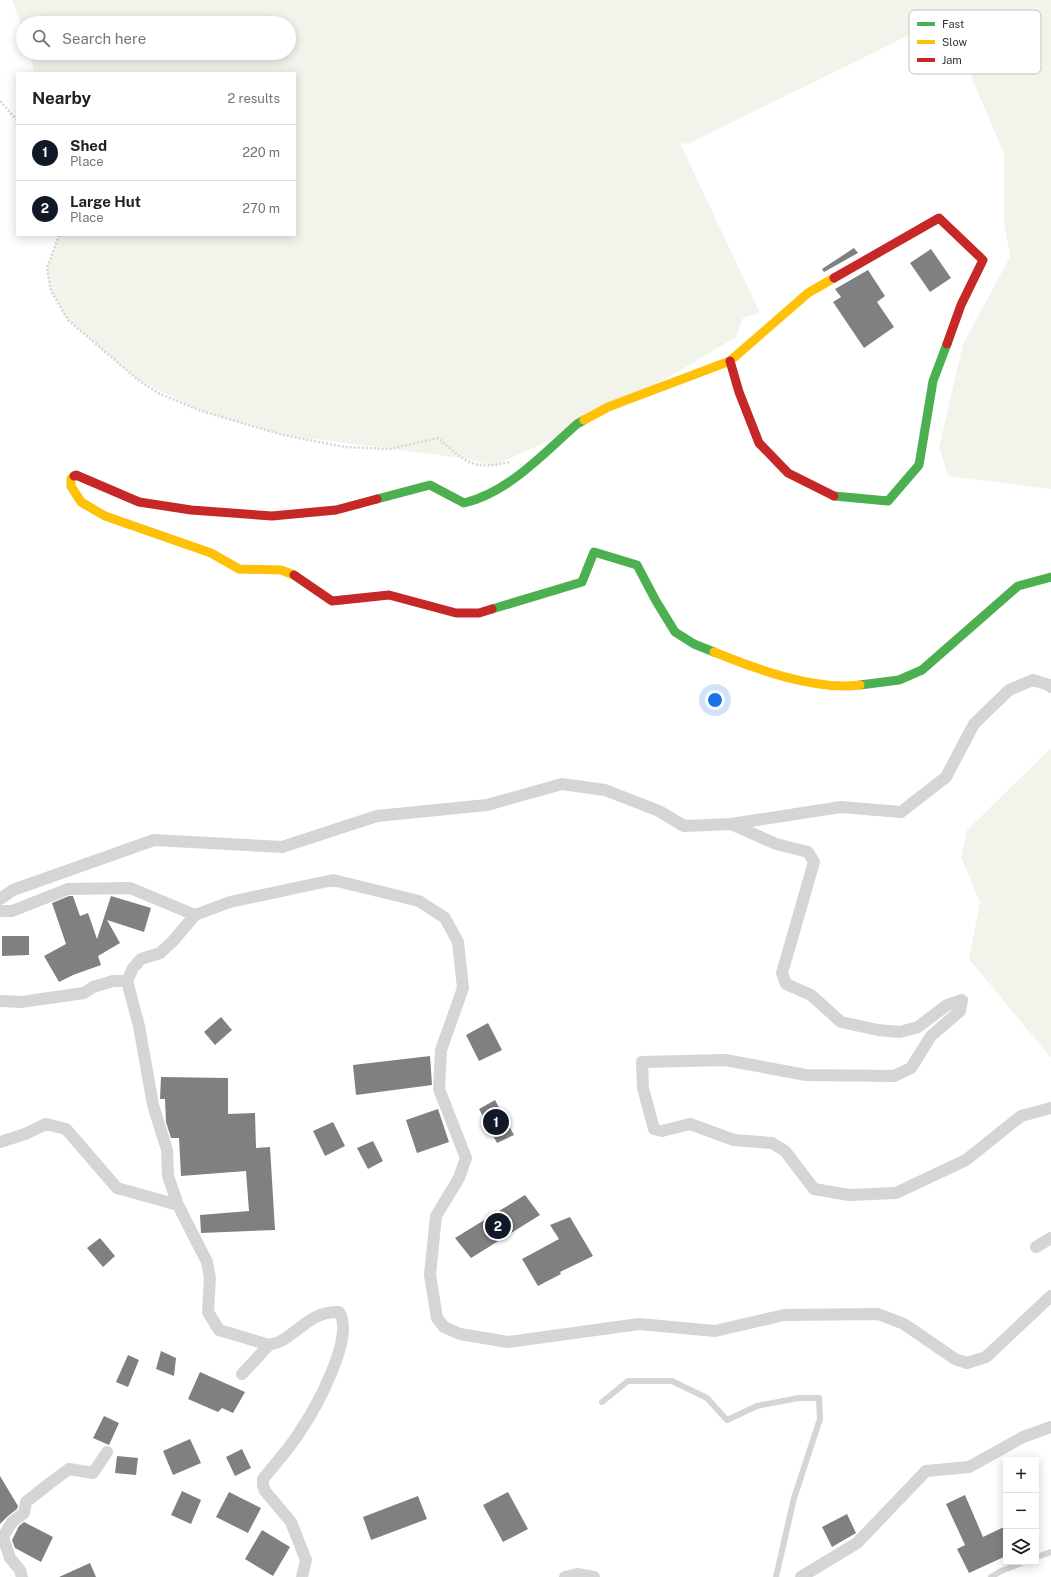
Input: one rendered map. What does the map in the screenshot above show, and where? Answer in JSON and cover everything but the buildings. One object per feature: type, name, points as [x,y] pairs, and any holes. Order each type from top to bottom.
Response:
[{"type":"street","points":[[730,361],[739,392],[759,443],[788,474],[834,496],[888,501],[919,465],[933,381],[960,305],[983,260],[938,218],[808,293],[730,361],[608,407],[577,424],[513,480],[480,499],[464,503],[430,485],[336,510],[272,516],[191,510],[139,502],[76,475],[70,479],[71,486],[81,502],[105,516],[211,553],[239,570],[281,570],[294,576],[332,601],[389,595],[456,613],[479,613],[582,582],[594,552],[637,565],[674,632],[694,644],[746,665],[800,680],[844,688],[899,680],[922,670],[1018,586],[1051,577]]},
{"type":"street","points":[[0,899],[13,890],[154,840],[282,847],[377,816],[487,805],[562,784],[605,790],[660,811],[684,826],[731,824],[841,807],[901,812],[946,777],[974,724],[1009,690],[1033,680],[1051,687]]},
{"type":"street","points":[[731,824],[776,844],[808,852],[814,862],[782,973],[786,984],[811,995],[841,1022],[878,1030],[900,1032],[918,1027],[947,1005],[962,1000],[960,1011],[931,1036],[911,1068],[894,1076],[806,1076],[726,1060],[642,1062],[643,1088],[654,1129],[662,1132],[690,1124],[734,1140],[772,1143],[785,1151],[814,1189],[849,1195],[896,1193],[966,1160],[1021,1116],[1051,1108]]},
{"type":"street","points":[[269,1345],[219,1330],[208,1312],[210,1278],[208,1262],[178,1205],[168,1176],[167,1150],[153,1105],[139,1026],[127,981],[133,968],[141,959],[160,953],[173,941],[195,914],[230,902],[333,880],[419,901],[445,918],[458,942],[463,988],[441,1050],[439,1089],[466,1158],[459,1178],[436,1216],[430,1275],[437,1318],[444,1327],[460,1334],[508,1342],[639,1324],[715,1332],[784,1315],[878,1314],[904,1324],[955,1359],[967,1363],[986,1357],[1051,1296]]},
{"type":"street","points":[[0,911],[12,911],[68,889],[130,888],[195,914]]},
{"type":"street","points":[[0,1001],[21,1002],[84,993],[93,987],[113,981],[127,981]]},
{"type":"street","points":[[0,1142],[25,1134],[46,1124],[66,1129],[117,1188],[178,1205]]},
{"type":"street","points":[[1036,1247],[1051,1238]]},
{"type":"street","points":[[242,1374],[269,1345],[280,1342],[315,1317],[329,1312],[338,1312],[343,1318],[344,1325],[339,1352],[323,1395],[299,1434],[263,1479],[265,1491],[291,1522],[306,1560],[302,1577]]},
{"type":"street","points":[[801,1577],[857,1543],[926,1471],[969,1467],[1023,1437],[1051,1427]]},
{"type":"street","points":[[22,1577],[20,1570],[10,1558],[3,1537],[12,1522],[24,1513],[26,1502],[50,1483],[69,1469],[93,1473],[107,1452]]},
{"type":"street","points":[[565,1577],[577,1574],[594,1577]]},
{"type":"lane","points":[[602,1402],[628,1380],[672,1381],[707,1398],[727,1420],[757,1406],[799,1398],[819,1398],[820,1419],[794,1498],[776,1577]]},
{"type":"lane","points":[[1039,1557],[1051,1552]]},
{"type":"lane","points":[[992,1577],[1001,1571],[1016,1565]]},
{"type":"path","points":[[0,101],[16,119]]},
{"type":"path","points":[[59,236],[47,268],[51,291],[68,320],[137,379],[158,393],[201,411],[283,435],[345,447],[390,449],[438,438],[461,458],[480,466],[494,466],[515,461]]},
{"type":"shaded area","points":[[12,0],[1051,0],[1051,489],[948,476],[939,447],[963,344],[1010,257],[1004,222],[1004,154],[970,74],[1041,74],[1041,10],[909,10],[909,35],[688,144],[680,143],[760,313],[743,318],[736,337],[607,414],[494,466],[461,458],[283,435],[201,411],[137,379],[68,320],[51,291],[47,268],[59,236],[296,236],[296,72],[34,72],[31,60],[296,60],[296,16],[18,16]]},
{"type":"shaded area","points":[[1050,749],[1051,1058],[969,959],[980,902],[961,857],[967,830]]},
{"type":"traffic: fast","points":[[834,496],[888,501],[919,465],[933,381],[947,344]]},
{"type":"traffic: fast","points":[[377,499],[430,485],[464,503],[480,498],[496,490],[525,471],[577,424],[584,420]]},
{"type":"traffic: fast","points":[[492,609],[582,582],[594,552],[637,565],[656,601],[675,632],[694,644],[714,652]]},
{"type":"traffic: fast","points":[[860,685],[899,680],[922,670],[1018,586],[1051,577]]},
{"type":"traffic: slow","points":[[584,420],[608,407],[730,361],[808,293],[834,278]]},
{"type":"traffic: slow","points":[[74,476],[71,479],[71,486],[81,502],[105,516],[211,553],[239,569],[281,570],[294,575]]},
{"type":"traffic: slow","points":[[714,652],[748,665],[805,682],[824,685],[860,685]]},
{"type":"traffic: jam","points":[[834,278],[939,218],[983,260],[961,305],[947,344]]},
{"type":"traffic: jam","points":[[730,361],[739,392],[759,443],[788,473],[834,496]]},
{"type":"traffic: jam","points":[[74,476],[76,475],[139,502],[191,510],[272,516],[336,510],[377,499]]},
{"type":"traffic: jam","points":[[294,575],[332,601],[389,595],[456,613],[479,613],[492,609]]},
{"type":"place","name":"Shed","points":[[496,1122]]},
{"type":"place","name":"Large Hut","points":[[498,1226]]}]
